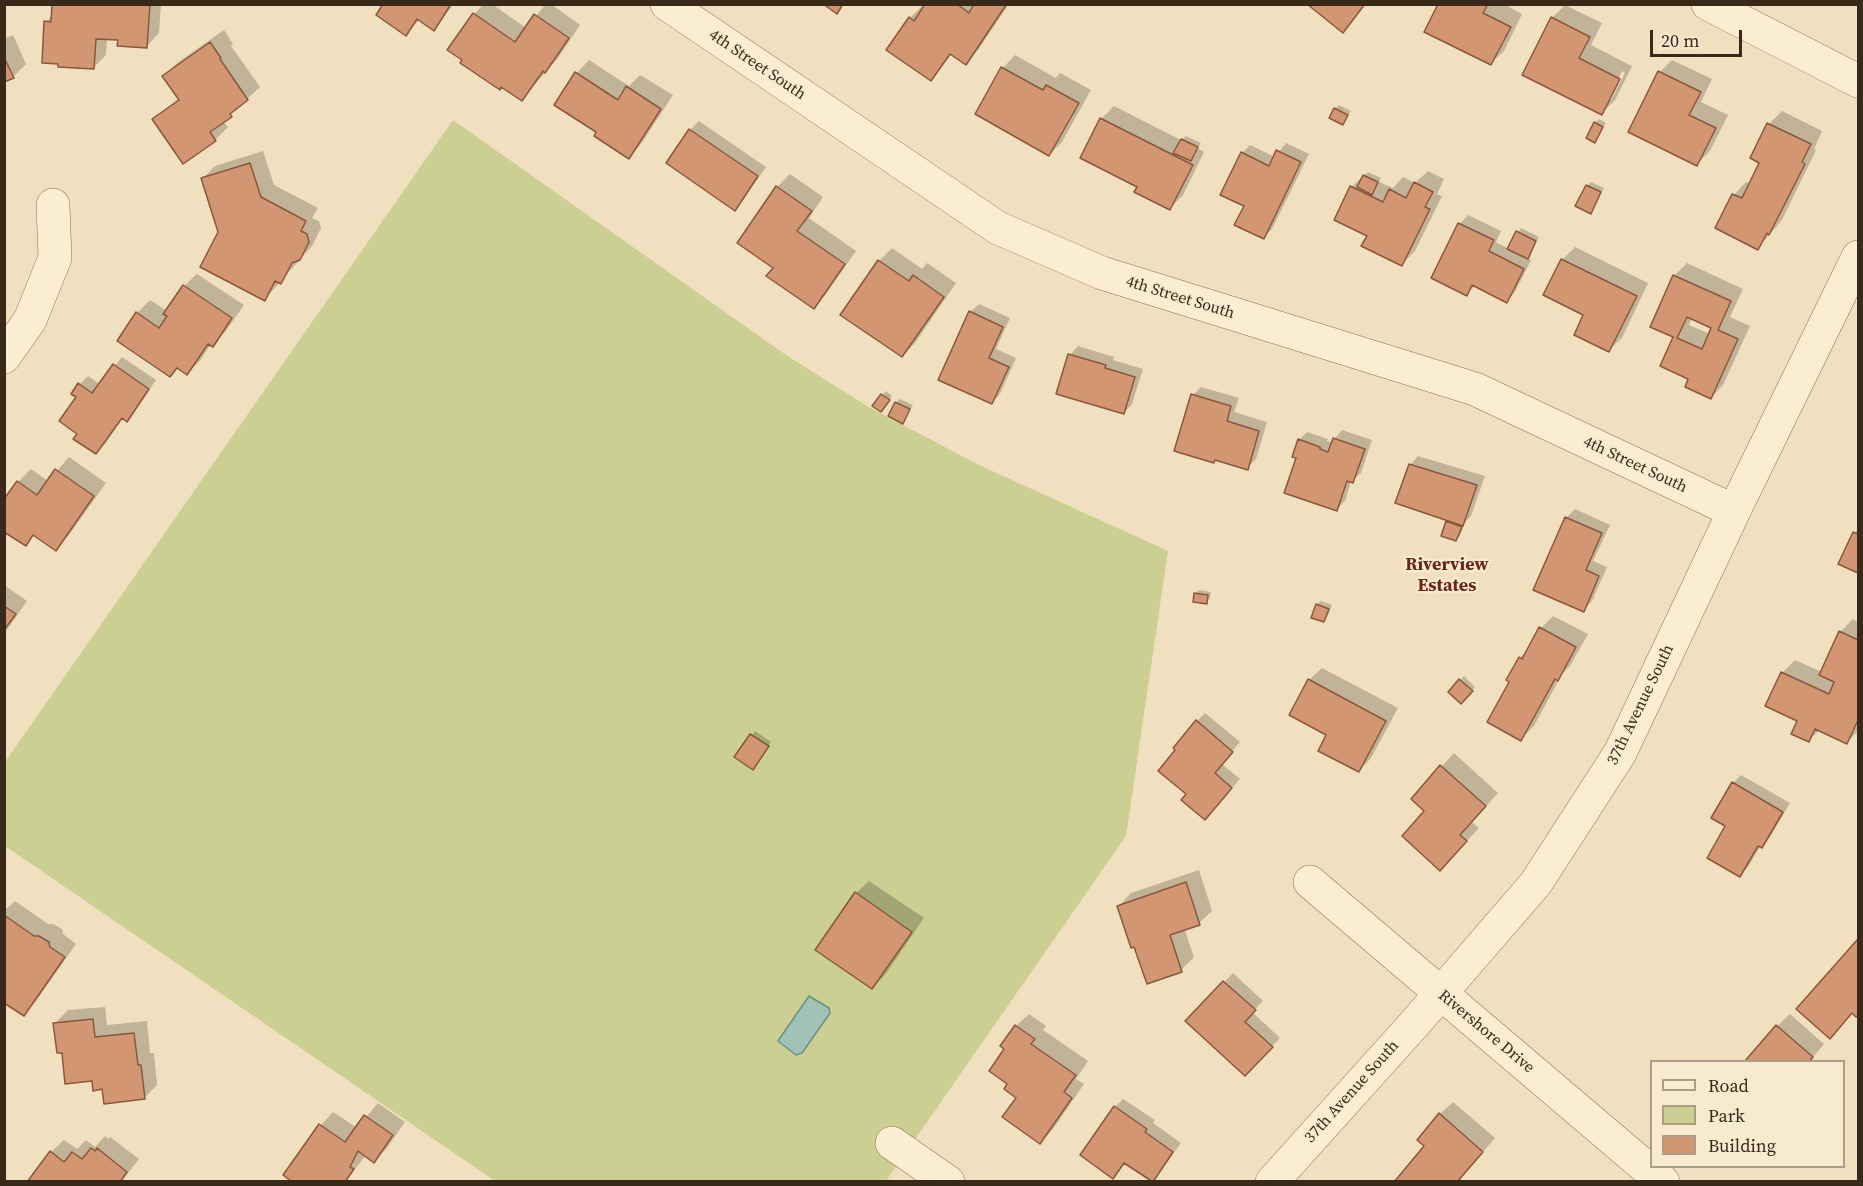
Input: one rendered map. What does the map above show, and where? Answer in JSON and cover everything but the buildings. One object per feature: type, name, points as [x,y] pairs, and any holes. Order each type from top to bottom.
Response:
[{"type":"street","name":"4th Street South","points":[[667,4],[998,228],[1102,273],[1475,389],[1734,512]]},
{"type":"street","points":[[1708,4],[1858,81]]},
{"type":"street","points":[[4,357],[30,320],[55,258],[53,205]]},
{"type":"street","name":"37th Avenue South","points":[[1272,1182],[1536,883],[1620,753],[1858,257]]},
{"type":"street","name":"Rivershore Drive","points":[[1310,882],[1663,1182]]},
{"type":"street","points":[[892,1143],[948,1182]]},
{"type":"green space","points":[[453,120],[786,355],[867,406],[979,465],[1168,551],[1126,836],[886,1181],[495,1181],[5,846],[5,762]]},
{"type":"water","points":[[809,996],[829,1008],[830,1013],[802,1053],[796,1055],[778,1041]]},
{"type":"district","name":"Riverview Estates","points":[[1447,575]]}]
